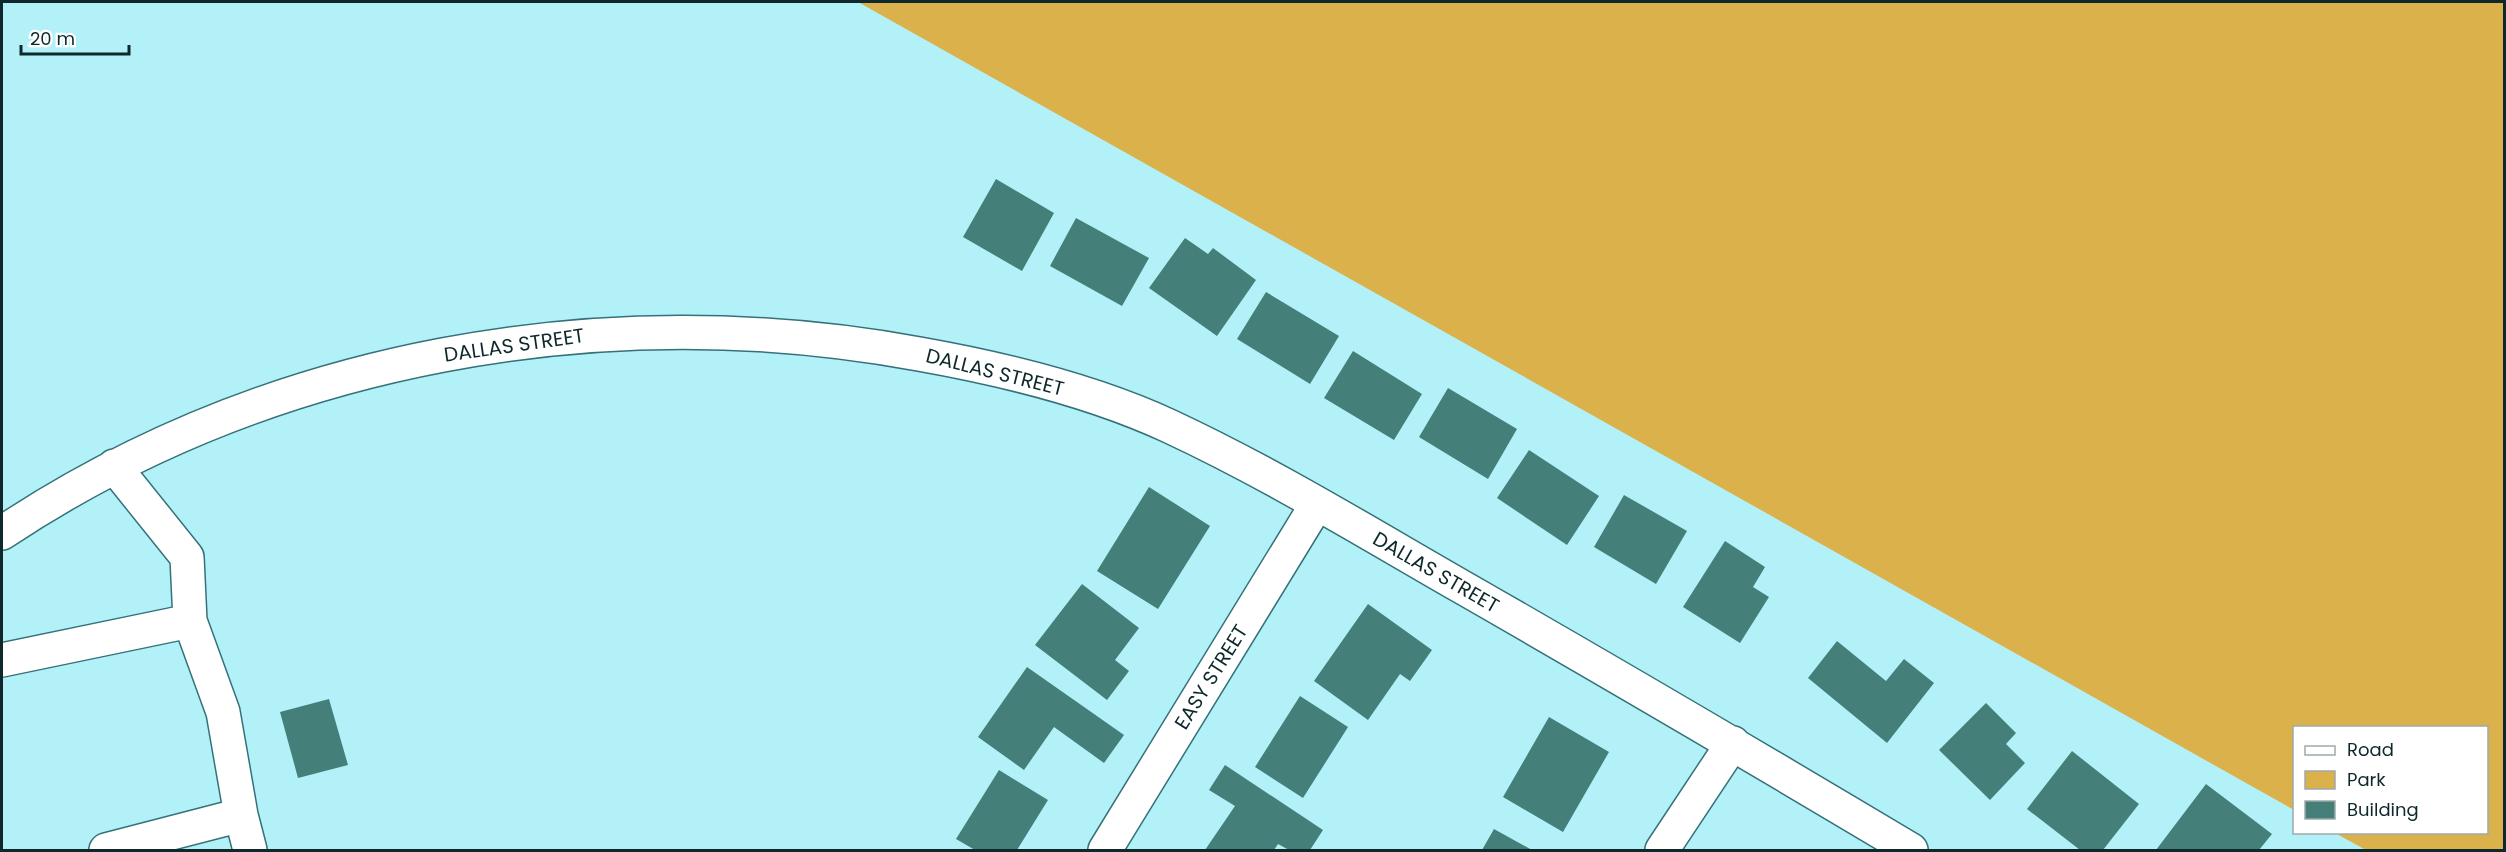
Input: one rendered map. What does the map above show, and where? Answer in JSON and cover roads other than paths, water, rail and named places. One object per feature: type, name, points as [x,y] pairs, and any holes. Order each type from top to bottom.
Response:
[{"type":"street","name":"DALLAS STREET","points":[[2,533],[57,496],[156,446],[258,404],[363,371],[471,348],[593,334],[670,330],[769,333],[857,343],[977,364],[1083,394],[1167,425],[1317,504],[1732,742],[1911,850]]},
{"type":"street","points":[[114,466],[187,557],[190,621],[223,712],[241,815],[250,850]]},
{"type":"street","name":"EASY STREET","points":[[1105,850],[1317,504]]},
{"type":"street","points":[[2,660],[190,621]]},
{"type":"street","points":[[1662,850],[1732,742]]},
{"type":"street","points":[[106,850],[241,815]]}]
